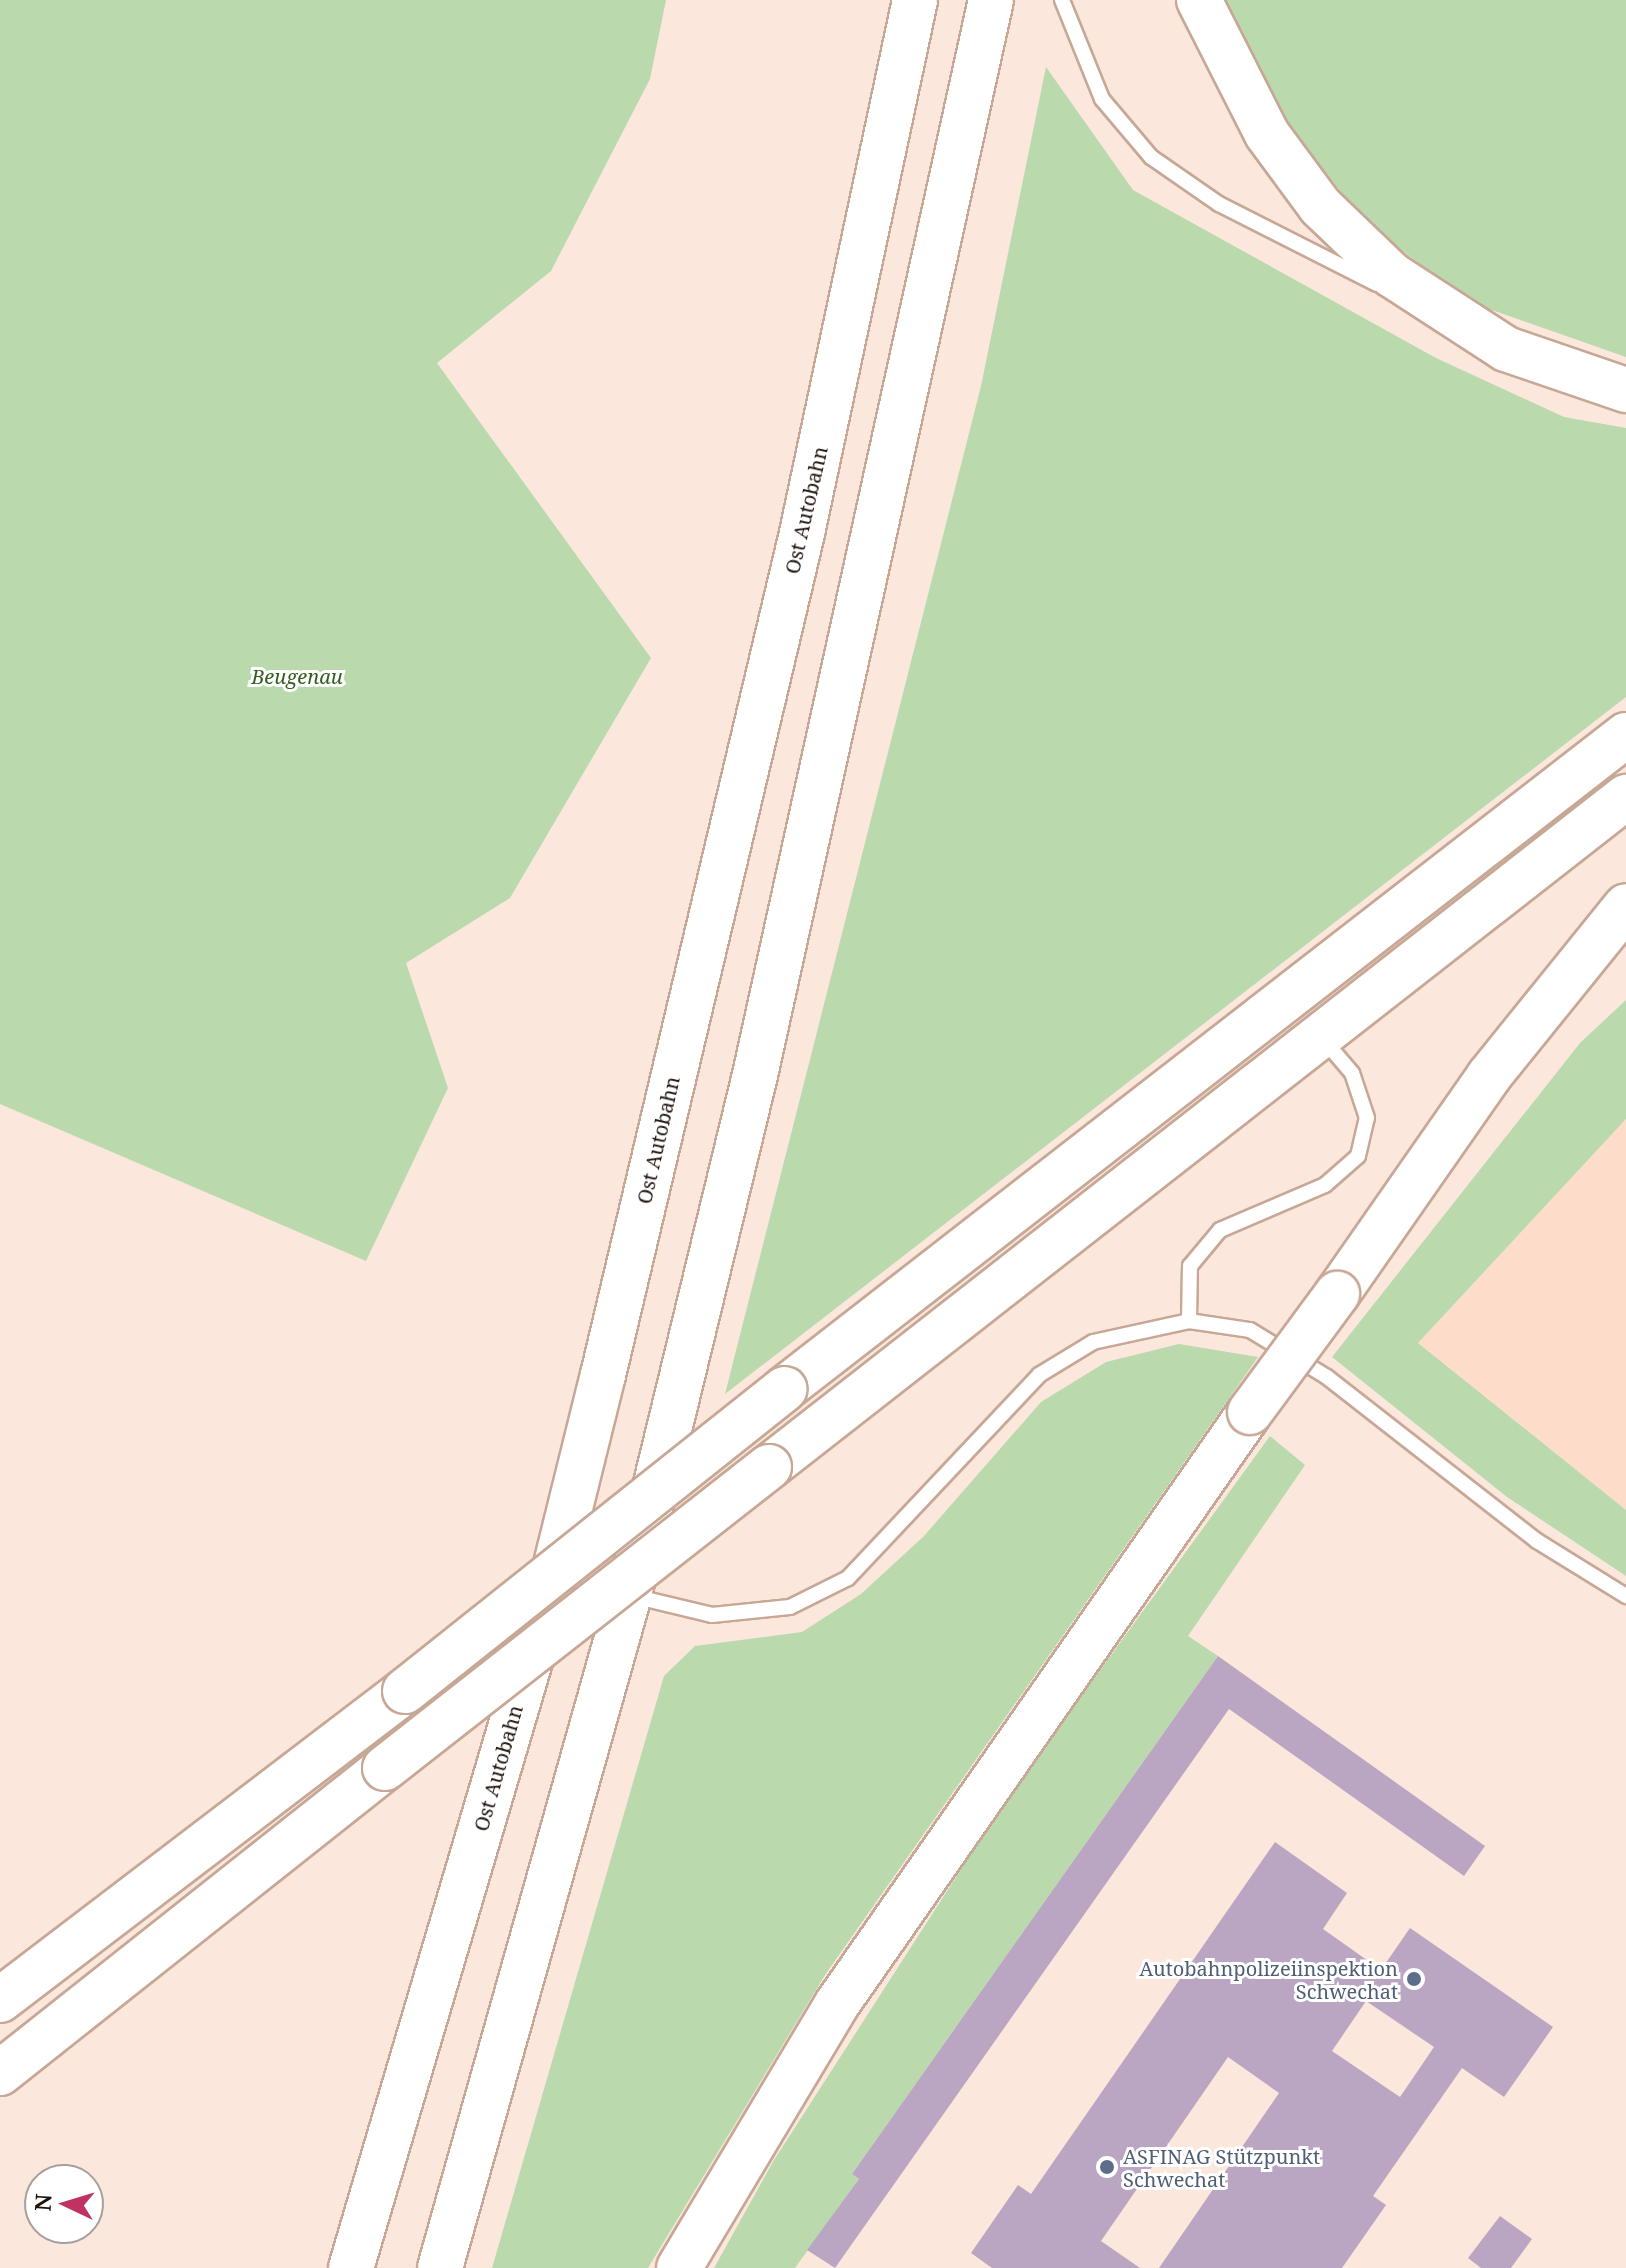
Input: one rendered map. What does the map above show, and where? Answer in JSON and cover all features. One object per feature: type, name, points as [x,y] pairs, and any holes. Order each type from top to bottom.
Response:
[{"type":"highway","name":"Ost Autobahn","points":[[351,2268],[543,1617],[802,533],[915,0]]},
{"type":"highway","points":[[440,2268],[629,1595],[758,1060],[991,0]]},
{"type":"highway","points":[[1199,0],[1267,134],[1320,206],[1392,275],[1506,349],[1626,390]]},
{"type":"highway","points":[[0,2000],[405,1691],[784,1389],[1626,735]]},
{"type":"highway","points":[[0,2073],[1626,797]]},
{"type":"highway","points":[[679,2268],[837,2004],[1250,1412],[1586,951],[1626,906]]},
{"type":"highway","points":[[1586,951],[1626,928]]},
{"type":"lane","points":[[1062,0],[1102,99],[1183,183],[1506,349]]},
{"type":"lane","points":[[1189,1321],[1190,1266],[1220,1230],[1325,1185],[1358,1156],[1367,1118],[1352,1073],[1322,1037]]},
{"type":"lane","points":[[629,1595],[712,1615],[790,1607],[848,1578],[1039,1375],[1093,1342],[1189,1321],[1250,1330],[1327,1377],[1537,1541],[1626,1596]]},
{"type":"shaded area","points":[[1626,1119],[1626,1510],[1418,1343]]},
{"type":"green space","name":"Beugenau","points":[[0,0],[666,0],[650,79],[551,271],[437,363],[651,658],[510,898],[406,963],[448,1088],[366,1261],[0,1104]]},
{"type":"green space","points":[[1219,0],[1626,0],[1626,357],[1472,303],[1365,223],[1292,129]]},
{"type":"green space","points":[[1046,67],[1133,190],[1436,358],[1564,417],[1626,428],[1626,697],[725,1394],[981,386]]},
{"type":"green space","points":[[1626,1000],[1626,1119],[1418,1343],[1626,1510],[1626,1576],[1507,1497],[1332,1357],[1580,1043]]},
{"type":"green space","points":[[1179,1344],[1258,1357],[825,1975],[648,2268],[492,2268],[664,1676],[695,1646],[802,1632],[861,1594],[924,1536],[1041,1402],[1106,1362]]},
{"type":"green space","points":[[1270,1436],[1305,1465],[1188,1636],[1218,1656],[852,2174],[859,2179],[795,2268],[714,2268],[774,2160],[1003,1804]]},
{"type":"building","points":[[1218,1656],[1485,1846],[1464,1876],[1229,1709],[835,2268],[807,2250],[859,2179],[852,2174]]},
{"type":"building","points":[[1275,1842],[1347,1893],[1323,1929],[1381,1970],[1410,1928],[1553,2027],[1504,2097],[1462,2068],[1373,2196],[1386,2205],[1342,2268],[1159,2268],[1279,2093],[1228,2057],[1101,2241],[1140,2268],[992,2268],[971,2253],[1018,2185],[1031,2194]],"holes":[[[1366,2001],[1434,2047],[1400,2097],[1332,2051]]]},
{"type":"building","points":[[1500,2216],[1532,2239],[1511,2268],[1481,2268],[1468,2258]]},
{"type":"place","name":"Autobahnpolizeiinspektion Schwechat","points":[[1414,1979]]},
{"type":"place","name":"ASFINAG Stützpunkt Schwechat","points":[[1107,2167]]}]
